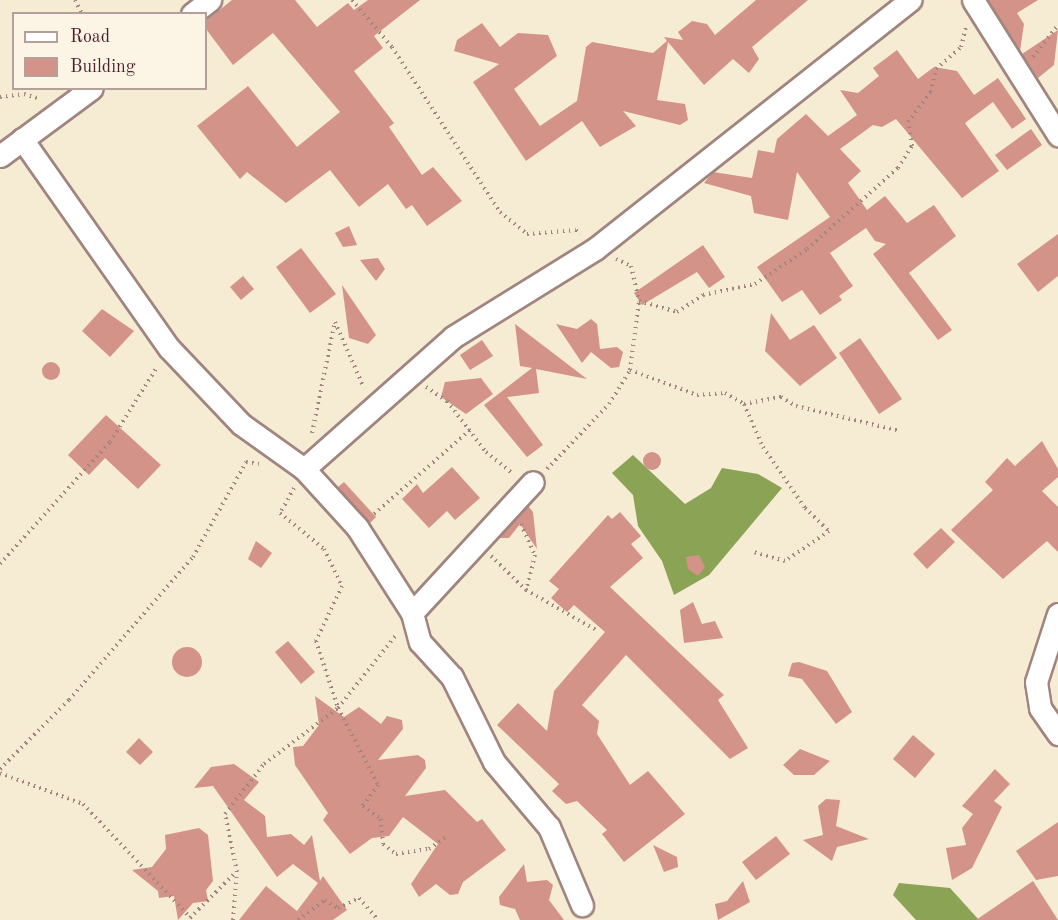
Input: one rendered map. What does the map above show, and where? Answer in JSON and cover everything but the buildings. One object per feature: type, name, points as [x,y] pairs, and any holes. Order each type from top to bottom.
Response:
[{"type":"street","points":[[195,12],[210,0]]},
{"type":"street","points":[[304,469],[374,410],[411,372],[453,337],[595,249],[910,0]]},
{"type":"street","points":[[973,0],[1058,135]]},
{"type":"street","points":[[0,156],[89,90]]},
{"type":"street","points":[[22,139],[169,348],[241,424],[304,469],[357,527],[412,613],[420,642],[452,677],[494,762],[549,827],[582,905]]},
{"type":"street","points":[[412,613],[533,482]]},
{"type":"street","points":[[1058,614],[1036,682],[1040,708],[1058,734]]},
{"type":"path","points":[[1020,73],[1058,24]]},
{"type":"path","points":[[0,97],[24,94],[64,107]]},
{"type":"path","points":[[411,372],[471,429],[486,452],[533,482],[609,404],[630,370],[639,301]]},
{"type":"path","points":[[374,410],[335,322],[304,469],[280,513],[324,549],[342,586],[316,641],[338,708],[378,785],[363,806],[381,819],[383,844],[396,855],[429,849],[446,837]]},
{"type":"path","points":[[0,564],[110,442],[169,348]]},
{"type":"path","points":[[630,370],[697,394],[725,393],[744,404],[763,447],[805,508],[829,531],[785,561],[751,551]]},
{"type":"path","points":[[744,404],[781,398],[796,406],[900,432]]},
{"type":"path","points":[[357,527],[471,429]]},
{"type":"path","points":[[237,872],[190,919],[83,804],[0,771],[69,700],[193,557],[246,462],[269,465]]},
{"type":"path","points":[[513,506],[535,555],[526,590]]},
{"type":"path","points":[[477,543],[526,590],[597,630]]},
{"type":"path","points":[[233,920],[237,872],[225,814],[264,764],[338,708],[412,613]]},
{"type":"path","points":[[298,920],[325,900],[338,908],[359,898],[378,920]]},
{"type":"green space","points":[[633,455],[685,504],[711,488],[722,468],[758,474],[782,488],[709,575],[674,595],[662,561],[638,526],[633,495],[612,473]]},
{"type":"green space","points":[[899,883],[950,888],[979,920],[916,920],[893,895]]}]
